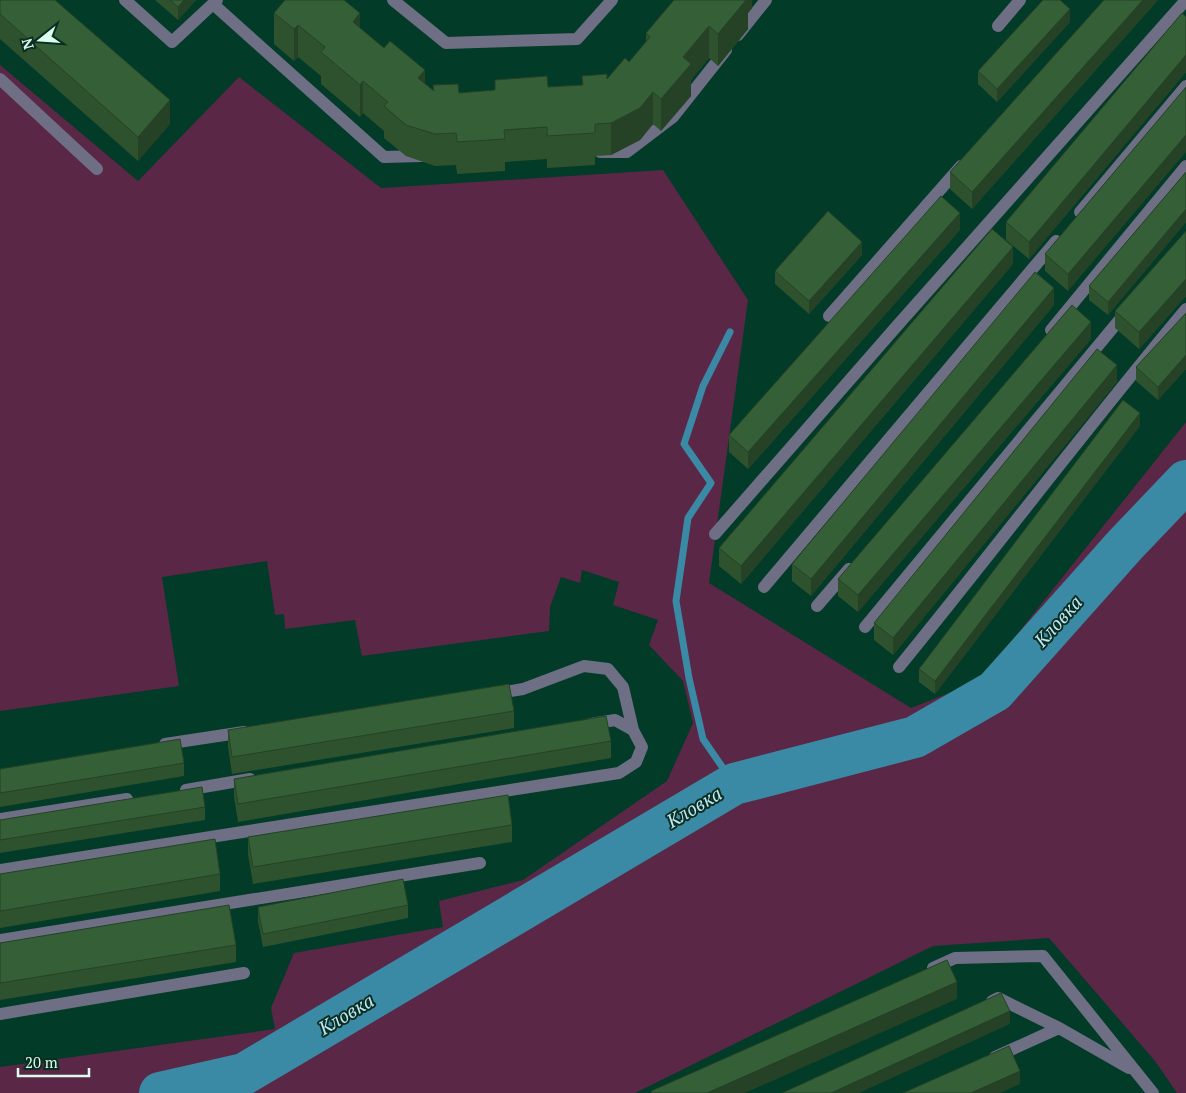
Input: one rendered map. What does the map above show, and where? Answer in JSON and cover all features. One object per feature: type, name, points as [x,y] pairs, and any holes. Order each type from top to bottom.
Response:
[{"type":"lane","points":[[125,0],[172,42],[215,2],[384,157],[433,156]]},
{"type":"lane","points":[[394,0],[446,43],[577,39],[612,0]]},
{"type":"lane","points":[[588,153],[627,152],[673,117],[766,0]]},
{"type":"lane","points":[[998,26],[1020,0]]},
{"type":"lane","points":[[715,534],[1186,0]]},
{"type":"lane","points":[[0,80],[97,168]]},
{"type":"lane","points":[[1073,220],[1186,86]]},
{"type":"lane","points":[[829,316],[972,153]]},
{"type":"lane","points":[[1040,343],[1186,166]]},
{"type":"lane","points":[[764,587],[1061,235]]},
{"type":"lane","points":[[865,627],[1137,299]]},
{"type":"lane","points":[[899,667],[968,583],[1115,394],[1186,308]]},
{"type":"lane","points":[[817,606],[855,561]]},
{"type":"lane","points":[[0,870],[619,773],[636,762],[642,747],[633,730],[623,687],[608,669],[584,666],[523,689],[483,695]]},
{"type":"lane","points":[[576,727],[615,720],[633,730]]},
{"type":"lane","points":[[148,747],[256,730]]},
{"type":"lane","points":[[176,791],[264,777]]},
{"type":"lane","points":[[0,820],[137,798]]},
{"type":"lane","points":[[0,940],[480,863]]},
{"type":"lane","points":[[919,975],[954,958],[1043,956],[1153,1093]]},
{"type":"lane","points":[[0,1014],[244,973]]},
{"type":"lane","points":[[980,1006],[998,998],[1059,1028],[1136,1072]]},
{"type":"lane","points":[[986,1061],[1059,1028]]},
{"type":"shaded area","points":[[0,65],[138,181],[239,77],[381,188],[663,170],[748,300],[709,583],[911,708],[980,681],[1186,422],[1186,1093],[1177,1093],[1155,1061],[1049,938],[933,946],[635,1093],[0,1093],[0,1067],[275,1029],[271,1008],[294,953],[443,927],[439,901],[523,880],[667,781],[693,723],[683,681],[649,645],[658,620],[613,605],[619,582],[582,570],[580,583],[561,577],[550,607],[549,631],[362,656],[355,620],[285,629],[284,614],[275,615],[267,561],[162,577],[179,686],[0,711]]},
{"type":"building","points":[[0,0],[55,0],[170,100],[138,137],[0,14]]},
{"type":"building","points":[[170,0],[184,0],[178,7]]},
{"type":"building","points":[[285,0],[344,0],[360,13],[353,22],[384,48],[390,41],[425,70],[418,78],[434,91],[433,85],[458,84],[459,93],[495,90],[495,80],[547,76],[548,87],[583,85],[582,76],[607,74],[607,79],[625,58],[629,62],[650,37],[646,33],[674,0],[746,0],[718,34],[709,26],[683,57],[691,64],[661,99],[653,92],[640,108],[611,123],[595,124],[595,133],[547,136],[547,127],[504,130],[505,139],[457,142],[456,133],[435,134],[406,125],[384,106],[388,102],[363,81],[360,85],[321,52],[325,47],[298,25],[294,29],[274,13]]},
{"type":"building","points":[[1043,0],[1060,0],[1070,9],[997,89],[978,71]]},
{"type":"building","points":[[1104,0],[1143,0],[972,192],[950,172]]},
{"type":"building","points":[[1182,13],[1186,17],[1186,55],[1029,242],[1006,222]]},
{"type":"building","points":[[1186,87],[1186,135],[1068,274],[1045,254]]},
{"type":"building","points":[[1186,172],[1186,209],[1108,302],[1089,286]]},
{"type":"building","points":[[941,196],[960,213],[748,452],[729,435]]},
{"type":"building","points":[[828,211],[862,242],[809,301],[775,271]]},
{"type":"building","points":[[992,229],[1013,247],[741,566],[719,548]]},
{"type":"building","points":[[1186,231],[1186,279],[1139,332],[1115,311]]},
{"type":"building","points":[[1035,272],[1054,288],[811,579],[792,564]]},
{"type":"building","points":[[1072,305],[1091,322],[858,595],[838,579]]},
{"type":"building","points":[[1186,313],[1186,355],[1158,387],[1136,367]]},
{"type":"building","points":[[1097,349],[1117,365],[893,638],[874,623]]},
{"type":"building","points":[[1123,400],[1140,413],[935,681],[919,669]]},
{"type":"building","points":[[509,684],[514,711],[232,757],[228,730]]},
{"type":"building","points":[[606,716],[611,741],[238,804],[234,779]]},
{"type":"building","points":[[180,739],[184,763],[0,793],[0,769]]},
{"type":"building","points":[[202,787],[205,807],[0,840],[0,820]]},
{"type":"building","points":[[508,795],[512,825],[253,867],[248,837]]},
{"type":"building","points":[[215,839],[220,874],[0,911],[0,874]]},
{"type":"building","points":[[403,879],[408,905],[263,934],[258,907]]},
{"type":"building","points":[[229,905],[236,945],[0,983],[0,943]]},
{"type":"building","points":[[947,960],[957,982],[707,1093],[652,1093],[651,1091]]},
{"type":"building","points":[[1001,993],[1010,1011],[831,1093],[782,1093]]},
{"type":"building","points":[[1009,1046],[1020,1071],[971,1093],[903,1093]]},
{"type":"waterway","points":[[730,332],[703,386],[684,444],[711,483],[688,518],[676,601],[689,678],[703,739],[734,784]]},
{"type":"waterway","name":"Кловка","points":[[160,1093],[244,1074],[734,784],[915,737],[995,691],[1125,545],[1186,481]]}]
